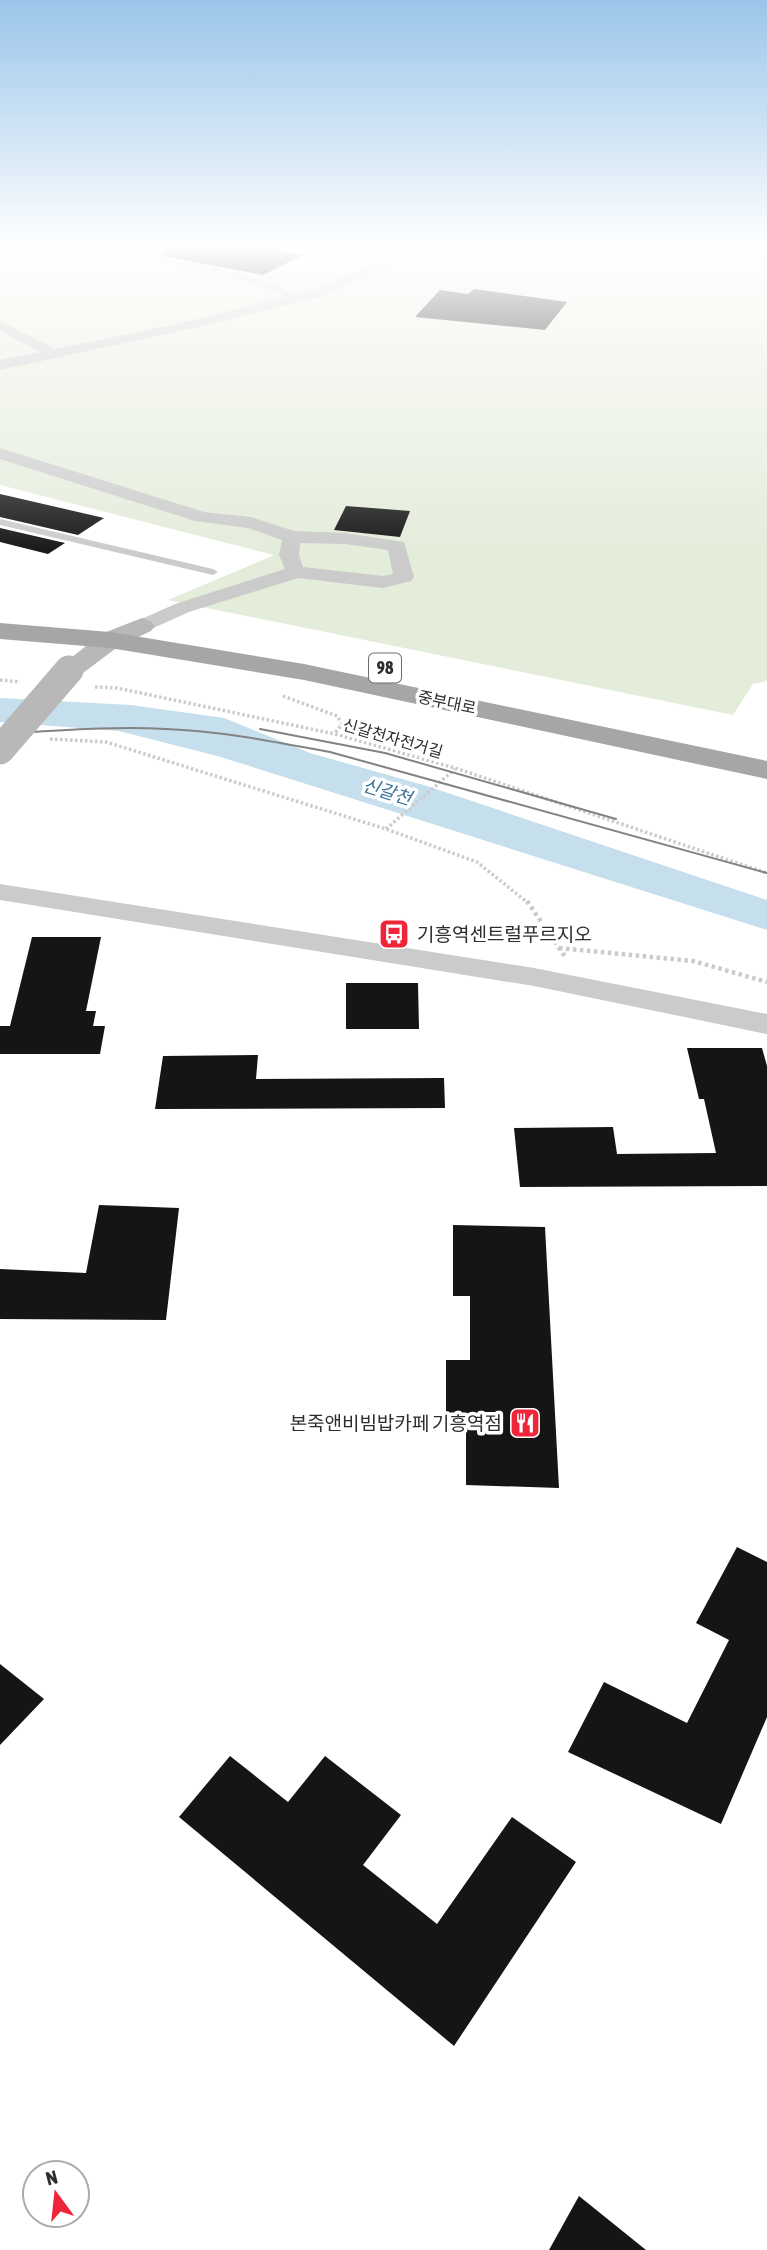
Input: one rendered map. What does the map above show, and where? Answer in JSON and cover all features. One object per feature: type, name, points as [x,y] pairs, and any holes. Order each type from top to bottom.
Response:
[{"type":"main road","name":"중부대로","points":[[0,607],[288,649],[767,745]]},
{"type":"main road","name":"중부대로","points":[[0,631],[110,640],[304,672],[767,770]]},
{"type":"street","points":[[44,348],[55,354]]},
{"type":"street","points":[[0,365],[83,348]]},
{"type":"street","points":[[0,453],[202,517],[251,523],[292,537],[361,539],[397,546],[404,577],[383,582],[297,572],[182,608],[110,640],[80,678],[0,750]]},
{"type":"street","points":[[292,537],[288,549],[290,565],[297,572]]},
{"type":"street","points":[[0,892],[534,977],[767,1024]]},
{"type":"lane","points":[[0,522],[213,572]]},
{"type":"path","name":"신갈천자전거길","points":[[80,678],[335,733],[455,768],[767,873]]},
{"type":"path","points":[[0,680],[26,682]]},
{"type":"path","points":[[40,738],[106,742],[386,829],[477,862],[525,898],[569,963]]},
{"type":"path","points":[[386,829],[455,768]]},
{"type":"path","points":[[559,948],[693,961],[767,982]]},
{"type":"green space","points":[[0,348],[767,348],[767,681],[753,684],[733,715],[168,600],[274,555],[0,485]]},
{"type":"water","name":"신갈천","points":[[0,698],[131,705],[224,718],[310,753],[427,786],[767,900],[767,930],[221,757],[119,731],[0,722]]},
{"type":"building","points":[[0,494],[104,518],[78,535],[0,517]]},
{"type":"building","points":[[346,506],[410,511],[400,537],[334,530]]},
{"type":"building","points":[[0,528],[65,543],[48,554],[0,542]]},
{"type":"building","points":[[32,937],[101,937],[86,1011],[96,1011],[93,1026],[105,1026],[100,1054],[0,1054],[0,1026],[10,1026]]},
{"type":"building","points":[[346,983],[418,983],[419,1029],[346,1029]]},
{"type":"building","points":[[687,1048],[762,1048],[767,1066],[767,1186],[520,1187],[514,1128],[613,1127],[617,1154],[716,1153],[704,1099],[699,1099]]},
{"type":"building","points":[[258,1055],[256,1079],[444,1078],[445,1108],[155,1109],[163,1056]]},
{"type":"building","points":[[99,1205],[179,1208],[166,1320],[0,1319],[0,1269],[86,1273]]},
{"type":"building","points":[[453,1225],[545,1227],[559,1488],[466,1485],[466,1421],[446,1421],[446,1360],[470,1360],[470,1296],[453,1296]]},
{"type":"building","points":[[737,1547],[767,1562],[767,1717],[721,1824],[568,1752],[604,1682],[687,1723],[729,1640],[696,1623]]},
{"type":"building","points":[[0,1664],[44,1699],[0,1745]]},
{"type":"building","points":[[230,1756],[288,1802],[325,1756],[401,1815],[363,1865],[437,1924],[512,1817],[576,1862],[454,2046],[179,1817]]},
{"type":"building","points":[[579,2196],[646,2250],[549,2250]]},
{"type":"tram line","points":[[0,734],[145,728],[207,732],[289,744],[330,752],[767,873]]},
{"type":"tram line","points":[[260,729],[385,753],[616,819]]},
{"type":"place","name":"기흥역센트럴푸르지오","points":[[394,934]]},
{"type":"place","name":"본죽앤비빔밥카페 기흥역점","points":[[525,1423]]}]
